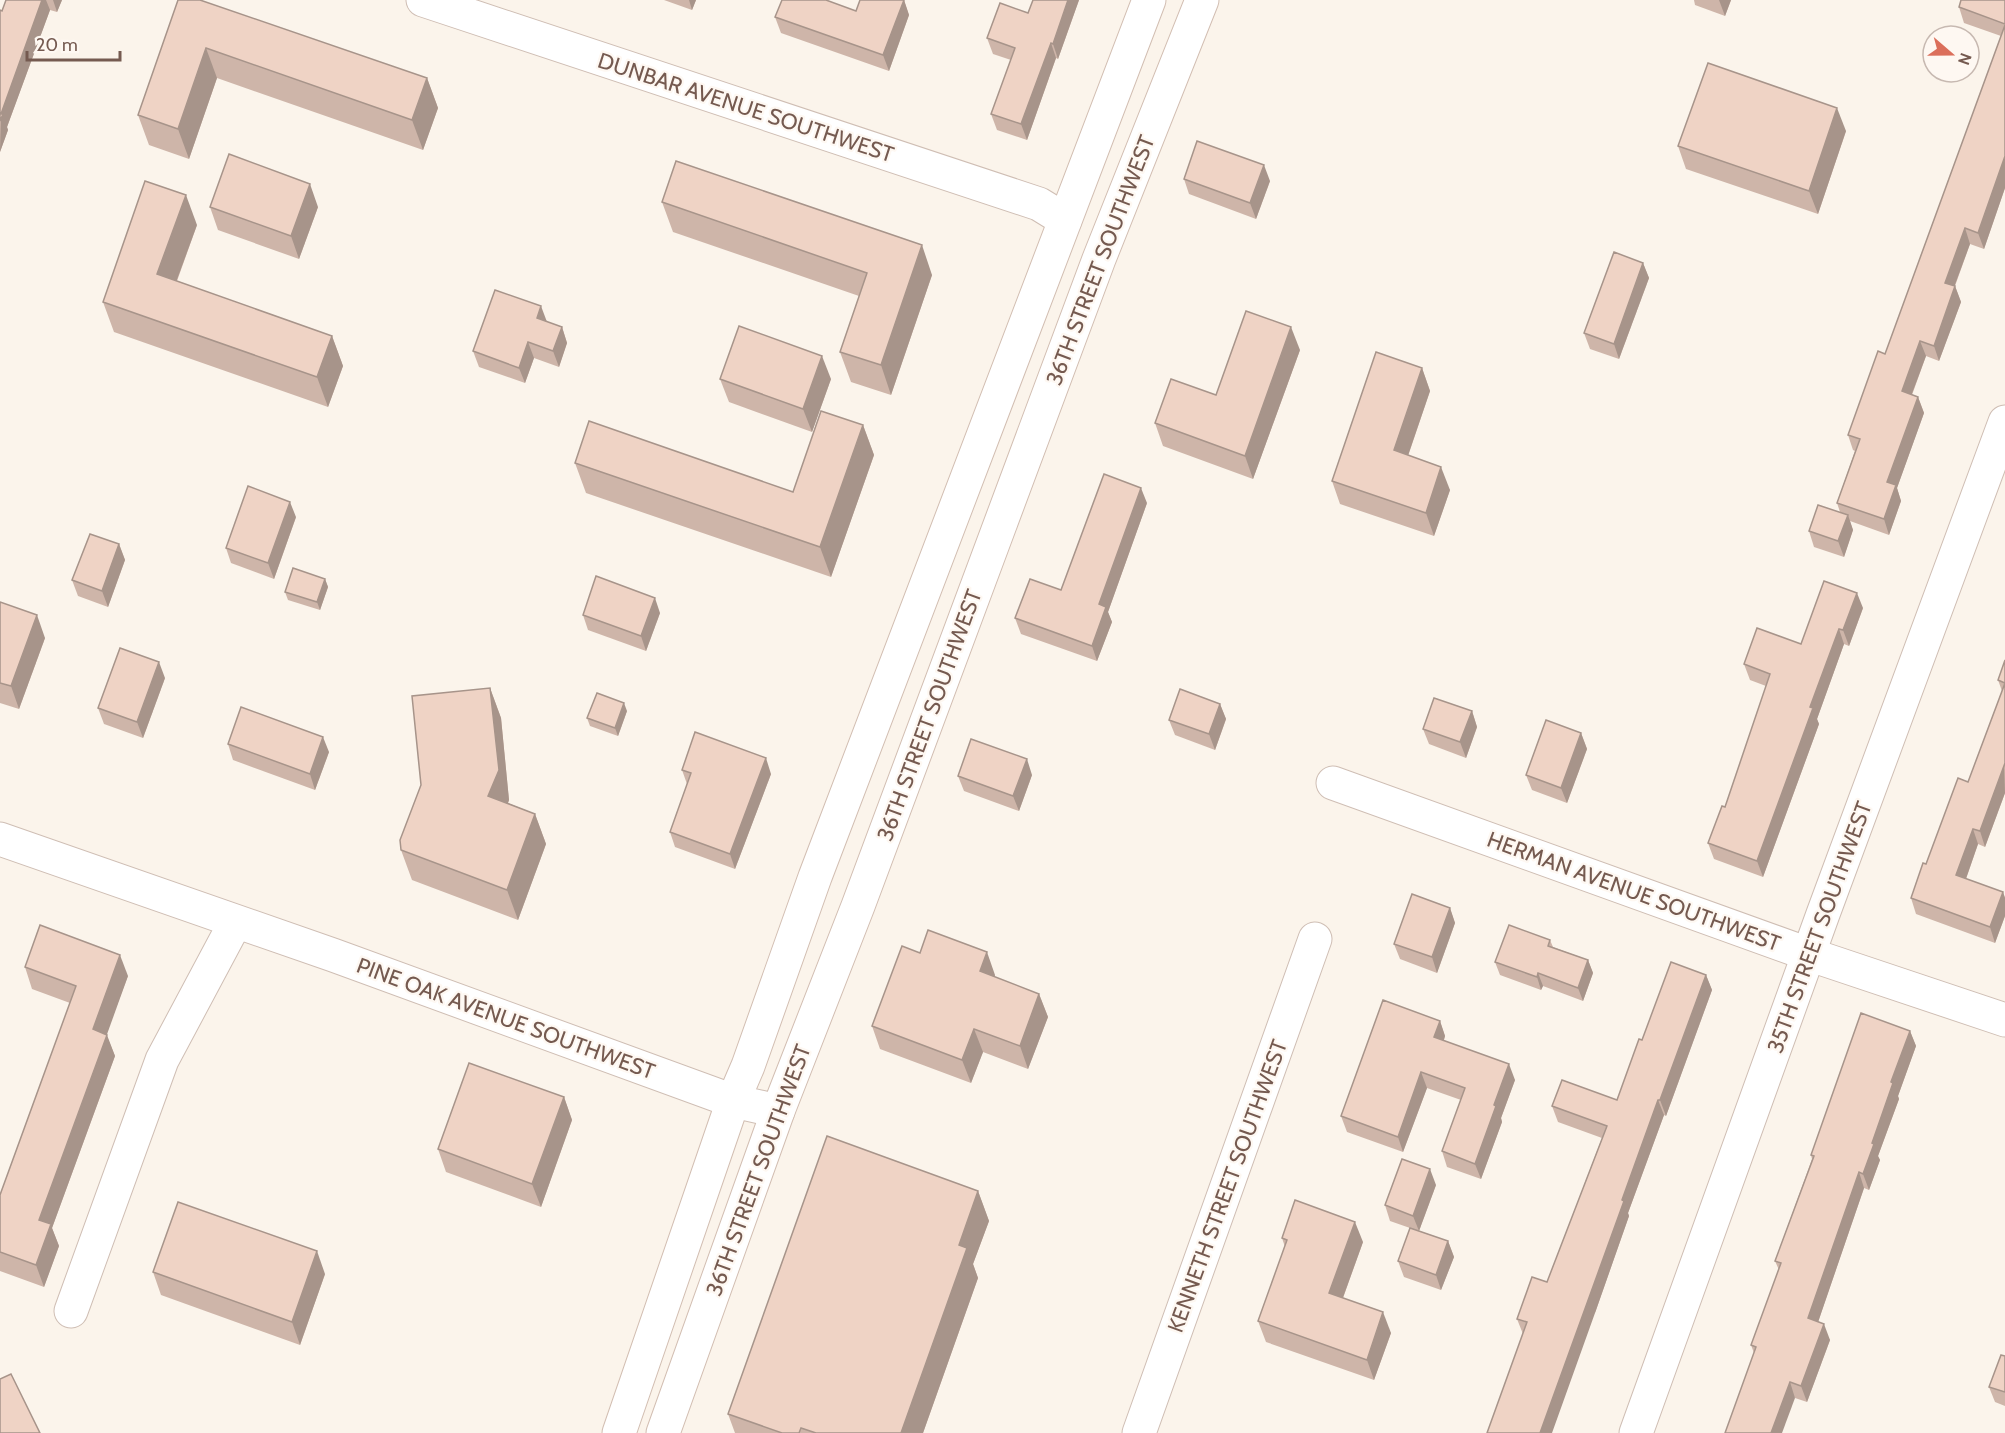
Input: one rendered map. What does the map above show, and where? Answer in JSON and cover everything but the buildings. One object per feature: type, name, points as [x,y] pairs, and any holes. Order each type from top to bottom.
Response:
[{"type":"street","name":"DUNBAR AVENUE SOUTHWEST","points":[[423,0],[1039,204],[1065,220]]},
{"type":"street","name":"36TH STREET SOUTHWEST","points":[[619,1433],[733,1101],[748,1066],[823,855],[1149,0]]},
{"type":"street","name":"36TH STREET SOUTHWEST","points":[[663,1433],[778,1111],[858,906],[1099,259],[1202,0]]},
{"type":"street","name":"35TH STREET SOUTHWEST","points":[[1636,1433],[1808,954],[2005,422]]},
{"type":"street","name":"HERMAN AVENUE SOUTHWEST","points":[[1333,783],[1808,954],[2005,1020]]},
{"type":"street","name":"PINE OAK AVENUE SOUTHWEST","points":[[0,839],[333,955],[733,1101],[778,1111]]},
{"type":"street","points":[[70,1311],[162,1060],[235,922]]},
{"type":"street","name":"KENNETH STREET SOUTHWEST","points":[[1139,1433],[1315,939]]}]
